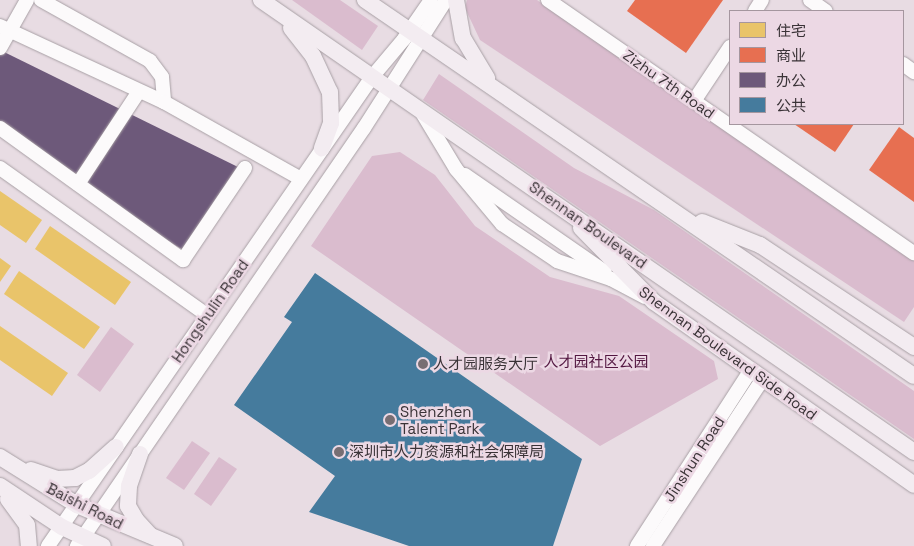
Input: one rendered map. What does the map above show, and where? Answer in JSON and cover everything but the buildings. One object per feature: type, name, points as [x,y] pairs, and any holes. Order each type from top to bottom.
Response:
[{"type":"main road","name":"Shennan Boulevard","points":[[261,0],[557,203],[914,452]]},
{"type":"main road","points":[[261,0],[298,36],[324,75],[332,108],[322,148]]},
{"type":"main road","points":[[365,0],[914,376]]},
{"type":"main road","points":[[456,0],[463,38],[492,86]]},
{"type":"main road","name":"Shennan Boulevard Side Road","points":[[557,203],[654,302],[756,376],[914,485]]},
{"type":"main road","points":[[676,213],[760,245],[913,343]]},
{"type":"main road","points":[[3,459],[66,480],[89,471],[116,447]]},
{"type":"main road","points":[[140,454],[129,486],[128,506],[136,520],[154,539]]},
{"type":"main road","name":"Baishi Road","points":[[3,459],[77,504],[154,539],[175,546]]},
{"type":"main road","points":[[0,488],[22,514],[27,525],[29,546]]},
{"type":"main road","name":"Baishi Road","points":[[0,488],[62,527],[80,542],[103,546]]},
{"type":"street","points":[[0,48],[6,29],[27,0]]},
{"type":"street","points":[[41,0],[150,61],[162,77],[164,102]]},
{"type":"street","points":[[416,34],[431,0]]},
{"type":"street","points":[[416,34],[446,0]]},
{"type":"street","name":"Zizhu 7th Road","points":[[548,0],[914,253]]},
{"type":"street","points":[[810,0],[825,10]]},
{"type":"street","points":[[6,29],[164,102],[301,179]]},
{"type":"street","name":"Hongshulin Road","points":[[48,546],[372,77],[416,34]]},
{"type":"street","name":"Hongshulin Road","points":[[80,542],[389,89],[416,34]]},
{"type":"street","points":[[694,101],[729,48]]},
{"type":"street","points":[[78,184],[139,92]]},
{"type":"street","points":[[421,111],[456,168],[488,210],[517,236],[557,261],[627,287]]},
{"type":"street","points":[[0,128],[183,260],[245,168]]},
{"type":"street","points":[[0,168],[207,315]]},
{"type":"street","points":[[456,168],[627,287],[654,302]]},
{"type":"street","name":"Jinshun Road","points":[[637,546],[666,513],[756,376]]},
{"type":"street","name":"Jinshun Road","points":[[653,546],[666,513]]},
{"type":"green space","points":[[292,0],[340,0],[378,26],[362,50]]},
{"type":"green space","points":[[467,0],[537,0],[914,261],[914,307],[904,322],[480,40],[465,8]]},
{"type":"green space","points":[[439,74],[574,168],[654,210],[914,391],[914,439],[423,100]]},
{"type":"green space","name":"人才园社区公园","points":[[400,152],[435,175],[475,226],[550,277],[619,296],[714,361],[718,379],[600,446],[311,246],[372,156]]},
{"type":"green space","points":[[111,327],[134,344],[100,392],[77,375]]},
{"type":"green space","points":[[192,441],[210,453],[184,490],[166,478]]},
{"type":"green space","points":[[219,457],[237,469],[211,506],[194,494]]},
{"type":"place","name":"人才园服务大厅","points":[[423,364]]},
{"type":"place","name":"Shenzhen Talent Park","points":[[390,420]]},
{"type":"place","name":"深圳市人力资源和社会保障局","points":[[339,452]]}]
